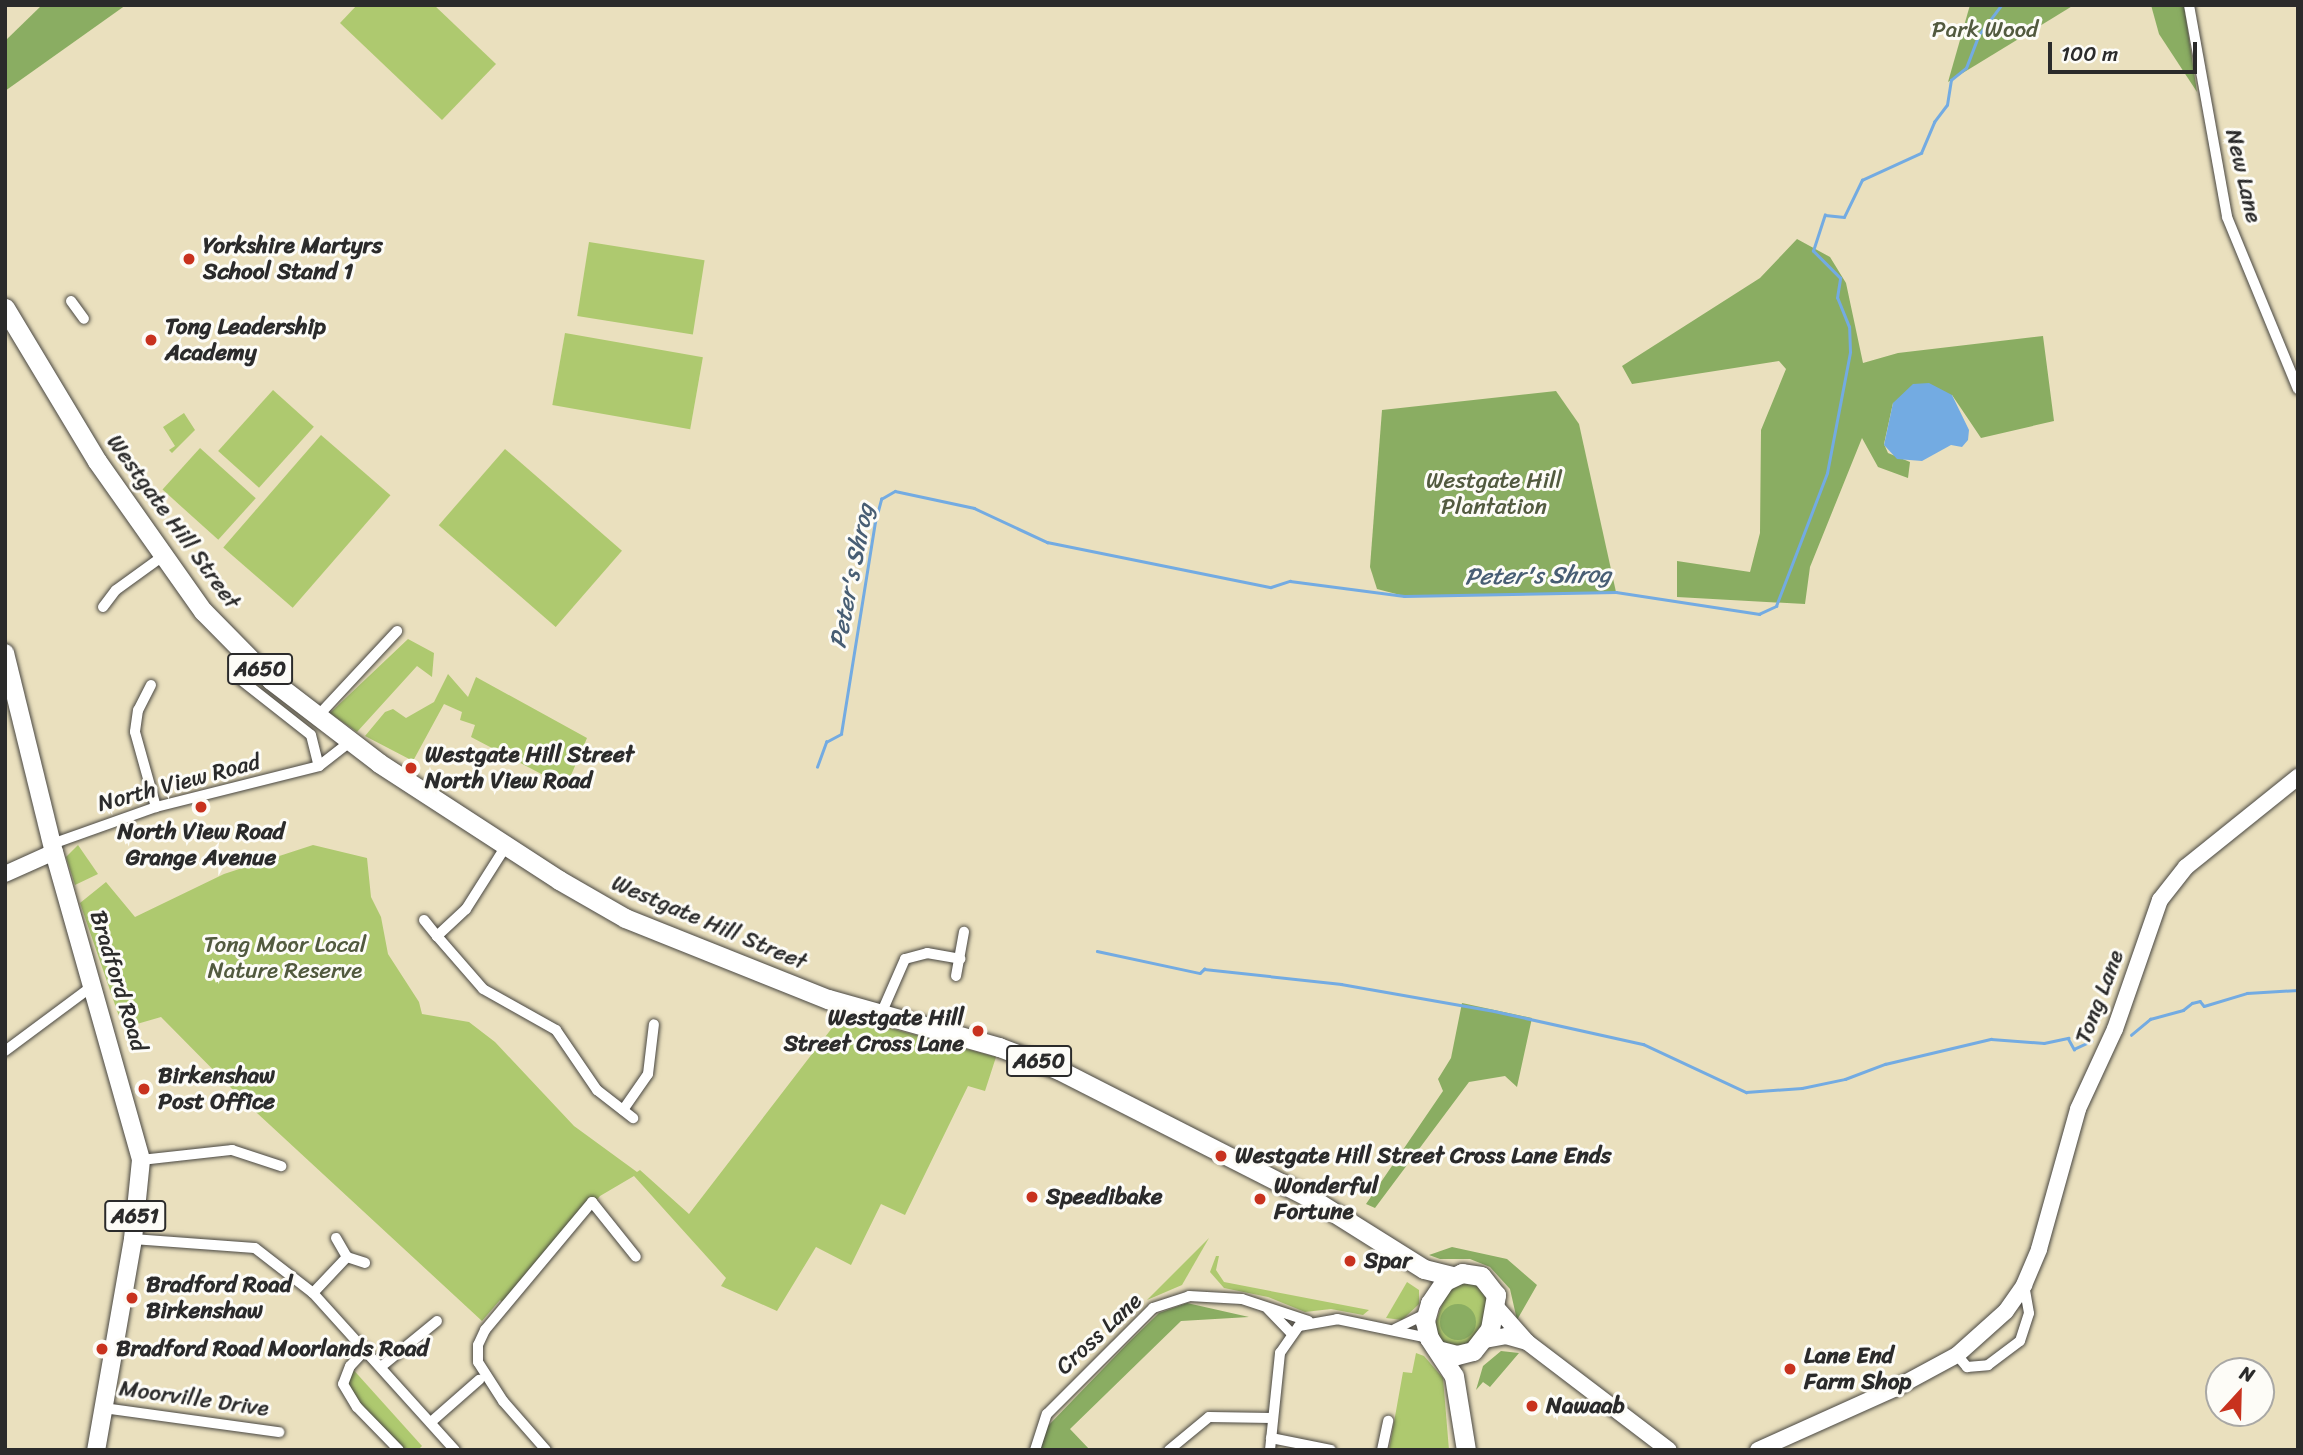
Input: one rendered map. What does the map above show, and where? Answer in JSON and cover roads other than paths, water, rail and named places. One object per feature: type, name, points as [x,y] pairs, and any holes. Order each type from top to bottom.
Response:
[{"type":"highway","name":"Westgate Hill Street","points":[[5,308],[97,460],[203,611],[271,680],[316,718],[350,742],[588,898],[675,940],[881,1014],[999,1047],[1059,1070],[1286,1185],[1424,1269],[1452,1276]]},
{"type":"highway","points":[[1424,1269],[1435,1344],[1462,1403],[1466,1450]]},
{"type":"highway","points":[[1428,1308],[1452,1276]]},
{"type":"highway","name":"A650","points":[[1452,1276],[1481,1276],[1493,1289],[1497,1308]]},
{"type":"highway","points":[[1462,1403],[1478,1345],[1497,1308]]},
{"type":"highway","points":[[1435,1344],[1457,1355],[1478,1345]]},
{"type":"main road","name":"Bradford Road","points":[[5,653],[53,848],[94,985],[141,1160],[133,1239],[96,1450]]},
{"type":"street","name":"New Lane","points":[[2189,5],[2228,217],[2298,388]]},
{"type":"street","points":[[71,301],[84,319]]},
{"type":"street","points":[[103,607],[116,590],[163,556]]},
{"type":"street","points":[[316,718],[397,631]]},
{"type":"street","points":[[236,676],[311,735],[319,766]]},
{"type":"street","points":[[151,685],[138,710],[135,732],[156,807]]},
{"type":"street","name":"North View Road","points":[[53,848],[156,807],[319,766],[350,742]]},
{"type":"street","name":"Tong Lane","points":[[1758,1450],[1894,1389],[1957,1355],[2006,1311],[2024,1285],[2039,1249],[2078,1109],[2115,1029],[2160,900],[2186,866],[2298,777]]},
{"type":"street","points":[[437,936],[466,909],[506,846]]},
{"type":"street","points":[[5,874],[53,848]]},
{"type":"street","points":[[424,920],[475,982],[556,1030],[593,1086],[633,1118]]},
{"type":"street","points":[[956,976],[964,932]]},
{"type":"street","points":[[881,1014],[905,959],[927,953],[960,959]]},
{"type":"street","points":[[5,1051],[94,985]]},
{"type":"street","points":[[623,1110],[648,1074],[654,1024]]},
{"type":"street","points":[[141,1160],[232,1150],[281,1166]]},
{"type":"street","points":[[546,1450],[503,1401],[478,1362],[478,1345],[485,1330],[592,1202],[636,1257]]},
{"type":"street","points":[[336,1238],[347,1257],[365,1263]]},
{"type":"street","points":[[133,1239],[255,1248],[313,1293],[382,1366],[455,1450]]},
{"type":"street","points":[[313,1293],[347,1257]]},
{"type":"street","name":"Tong Lane","points":[[1957,1355],[1967,1367],[1988,1364],[2020,1341],[2029,1312],[2024,1285]]},
{"type":"street","name":"Cross Lane","points":[[1035,1450],[1047,1414],[1153,1308],[1189,1296],[1242,1299],[1308,1321],[1337,1319],[1395,1329],[1435,1344]]},
{"type":"street","points":[[1266,1307],[1292,1334]]},
{"type":"street","points":[[1395,1329],[1428,1308]]},
{"type":"street","points":[[1497,1308],[1527,1342],[1669,1450]]},
{"type":"street","points":[[382,1366],[437,1321]]},
{"type":"street","points":[[1308,1321],[1292,1334],[1280,1353],[1270,1444],[1331,1450]]},
{"type":"street","points":[[1478,1345],[1506,1336],[1527,1342]]},
{"type":"street","points":[[366,1349],[350,1366],[343,1384],[357,1406],[399,1450]]},
{"type":"street","points":[[431,1422],[479,1380]]},
{"type":"street","name":"Moorville Drive","points":[[103,1408],[279,1432]]},
{"type":"street","points":[[1169,1450],[1195,1425],[1212,1416],[1272,1418]]},
{"type":"street","points":[[1382,1450],[1388,1421]]},
{"type":"water","points":[[1929,383],[1952,395],[1969,430],[1968,440],[1962,447],[1951,445],[1922,461],[1897,459],[1884,445],[1893,403],[1913,384]]},
{"type":"waterway","name":"Peter's Shrog","points":[[817,767],[826,742],[841,734],[875,522],[881,499],[895,491],[974,508],[1047,542],[1271,587],[1290,581],[1404,596],[1616,592],[1759,614],[1776,606],[1827,473],[1850,352],[1849,327],[1837,298],[1840,278],[1813,251],[1825,215],[1844,217],[1862,180],[1921,153],[1934,122],[1947,105],[1951,80],[1966,68],[1978,36],[2001,5]]},
{"type":"waterway","points":[[1097,951],[1200,973],[1204,969],[1341,984],[1494,1011],[1643,1044],[1746,1092],[1802,1088],[1845,1079],[1885,1064],[1991,1039],[2044,1043],[2068,1038],[2074,1049],[2091,1041]]},
{"type":"waterway","points":[[2131,1035],[2150,1019],[2183,1010],[2192,1003],[2200,1001],[2204,1006],[2247,993],[2298,990]]},
{"type":"place","name":"Yorkshire Martyrs School Stand 1","points":[[189,259]]},
{"type":"place","name":"Tong Leadership Academy","points":[[151,340]]},
{"type":"place","name":"Westgate Hill Street North View Road","points":[[411,768]]},
{"type":"place","name":"North View Road Grange Avenue","points":[[201,807]]},
{"type":"place","name":"Westgate Hill Street Cross Lane","points":[[978,1031]]},
{"type":"place","name":"Birkenshaw Post Office","points":[[144,1089]]},
{"type":"place","name":"Westgate Hill Street Cross Lane Ends","points":[[1221,1156]]},
{"type":"place","name":"Speedibake","points":[[1032,1197]]},
{"type":"place","name":"Wonderful Fortune","points":[[1260,1199]]},
{"type":"place","name":"Spar","points":[[1350,1261]]},
{"type":"place","name":"Bradford Road Birkenshaw","points":[[132,1298]]},
{"type":"place","name":"Bradford Road Moorlands Road","points":[[102,1349]]},
{"type":"place","name":"Lane End Farm Shop","points":[[1790,1369]]},
{"type":"place","name":"Nawaab","points":[[1532,1406]]},
{"type":"park label","name":"Park Wood","points":[[1985,30]]},
{"type":"park label","name":"Westgate Hill Plantation","points":[[1494,494]]},
{"type":"park label","name":"Tong Moor Local Nature Reserve","points":[[285,958]]}]
